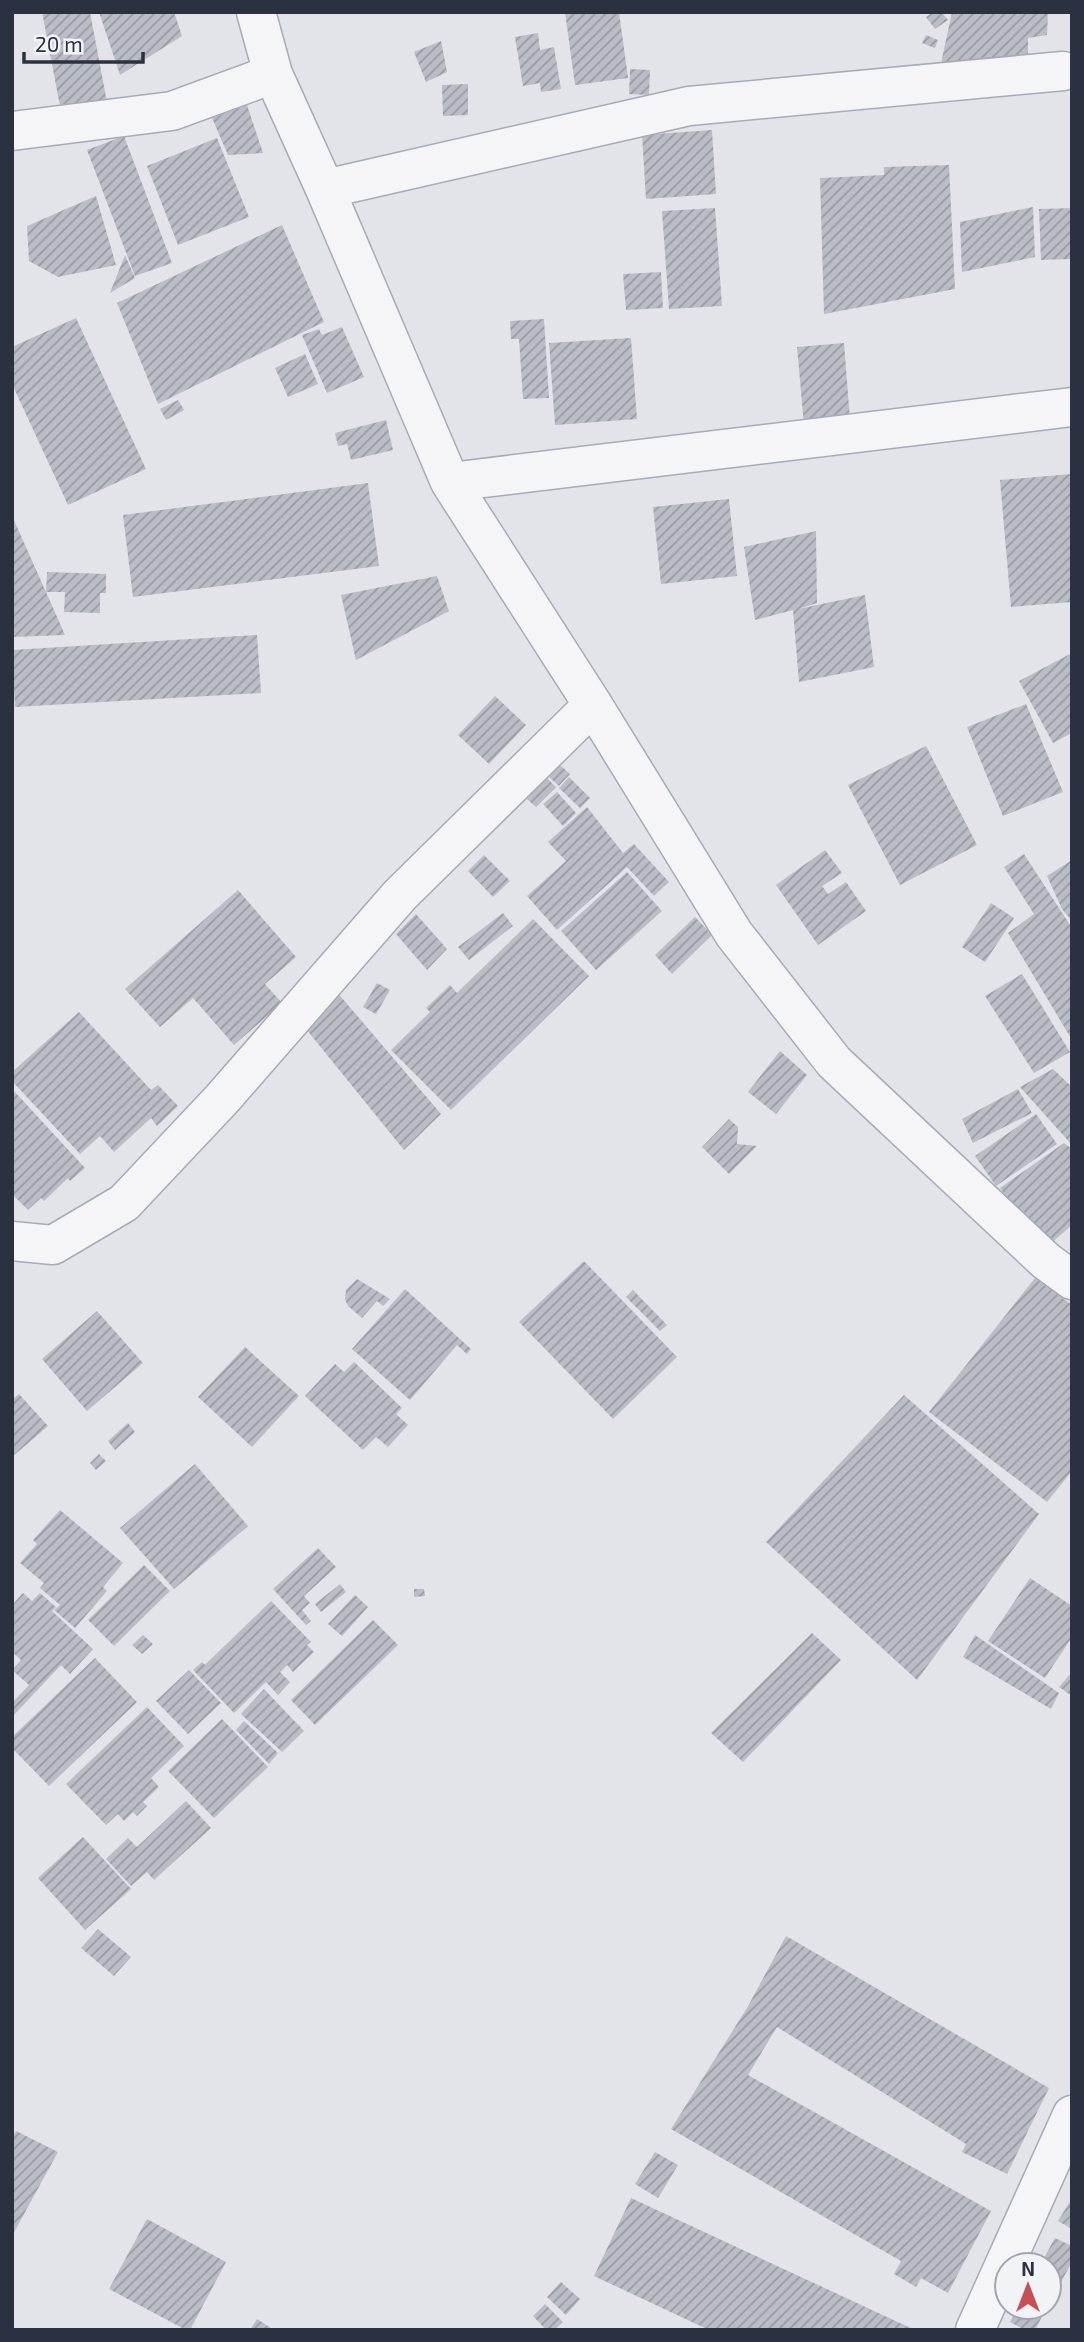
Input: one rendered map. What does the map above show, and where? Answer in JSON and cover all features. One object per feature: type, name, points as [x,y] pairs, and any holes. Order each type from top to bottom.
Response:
[{"type":"street","points":[[256,12],[272,74],[325,189],[450,482],[593,705],[734,934],[834,1062],[1046,1261],[1072,1280]]},
{"type":"street","points":[[325,189],[689,106],[1063,71]]},
{"type":"street","points":[[12,131],[172,111],[272,74]]},
{"type":"street","points":[[450,482],[1072,407]]},
{"type":"street","points":[[12,1241],[53,1245],[124,1203],[232,1089],[400,895],[593,705]]},
{"type":"street","points":[[975,2330],[1072,2115]]},
{"type":"building","points":[[42,12],[90,12],[110,118],[64,127]]},
{"type":"building","points":[[99,12],[174,12],[182,36],[120,75]]},
{"type":"building","points":[[565,12],[619,12],[628,78],[575,85]]},
{"type":"building","points":[[933,12],[941,12],[948,20],[935,29],[926,17]]},
{"type":"building","points":[[952,12],[1048,12],[1047,35],[1028,38],[1028,56],[940,68]]},
{"type":"building","points":[[538,33],[540,50],[554,47],[561,89],[541,92],[540,83],[523,86],[515,37]]},
{"type":"building","points":[[926,35],[938,40],[935,48],[922,43]]},
{"type":"building","points":[[441,41],[447,72],[426,82],[414,52]]},
{"type":"building","points":[[630,69],[650,70],[649,95],[629,94]]},
{"type":"building","points":[[468,84],[468,115],[443,116],[442,85]]},
{"type":"building","points":[[247,105],[263,153],[228,155],[212,118]]},
{"type":"building","points":[[712,130],[716,194],[646,199],[642,135]]},
{"type":"building","points":[[124,136],[172,263],[135,276],[87,150]]},
{"type":"building","points":[[217,138],[249,217],[178,245],[147,166]]},
{"type":"building","points":[[949,165],[955,289],[824,314],[820,178],[884,175],[884,167]]},
{"type":"building","points":[[96,196],[116,265],[58,277],[29,261],[27,226]]},
{"type":"building","points":[[1033,207],[1035,257],[962,272],[960,222]]},
{"type":"building","points":[[715,208],[722,306],[669,309],[662,211]]},
{"type":"building","points":[[1072,208],[1072,259],[1041,260],[1039,209]]},
{"type":"building","points":[[282,225],[324,322],[158,404],[117,303]]},
{"type":"building","points":[[125,255],[135,278],[110,293]]},
{"type":"building","points":[[661,272],[663,308],[626,310],[623,274]]},
{"type":"building","points":[[76,318],[146,469],[68,505],[12,384],[12,347]]},
{"type":"building","points":[[544,319],[549,398],[523,399],[519,339],[511,339],[510,321]]},
{"type":"building","points":[[342,327],[364,377],[327,393],[302,335],[319,329],[322,335]]},
{"type":"building","points":[[631,338],[637,419],[555,425],[549,343]]},
{"type":"building","points":[[844,343],[851,433],[805,436],[797,347]]},
{"type":"building","points":[[305,354],[318,384],[288,397],[275,368]]},
{"type":"building","points":[[178,400],[184,410],[166,420],[160,409]]},
{"type":"building","points":[[386,420],[393,450],[351,460],[347,444],[338,446],[335,433]]},
{"type":"building","points":[[1072,474],[1072,602],[1011,607],[1000,480]]},
{"type":"building","points":[[368,483],[379,566],[133,597],[123,515]]},
{"type":"building","points":[[729,499],[737,576],[661,584],[653,507]]},
{"type":"building","points":[[12,516],[46,592],[65,635],[12,637]]},
{"type":"building","points":[[816,531],[817,603],[798,609],[865,595],[874,667],[799,682],[793,610],[755,620],[744,547]]},
{"type":"building","points":[[47,572],[106,574],[106,593],[100,593],[100,613],[64,612],[65,592],[46,592]]},
{"type":"building","points":[[437,576],[449,611],[356,660],[341,595]]},
{"type":"building","points":[[257,635],[261,693],[15,707],[12,650]]},
{"type":"building","points":[[1072,653],[1072,733],[1053,743],[1019,681]]},
{"type":"building","points":[[495,696],[526,725],[489,764],[458,735]]},
{"type":"building","points":[[1026,704],[1063,792],[1003,816],[967,727]]},
{"type":"building","points":[[926,746],[977,845],[900,885],[848,785]]},
{"type":"building","points":[[560,765],[570,774],[559,786],[549,777]]},
{"type":"building","points":[[553,771],[547,778],[556,787],[536,807],[518,791]]},
{"type":"building","points":[[569,777],[590,798],[580,808],[559,788]]},
{"type":"building","points":[[557,792],[576,813],[563,826],[543,804]]},
{"type":"building","points":[[587,807],[623,853],[634,844],[669,882],[654,896],[627,867],[557,930],[527,896],[566,861],[548,842]]},
{"type":"building","points":[[825,850],[842,873],[822,886],[828,894],[846,882],[866,911],[818,945],[776,885]]},
{"type":"building","points":[[1024,854],[1072,928],[1072,1040],[1008,933],[1034,914],[1004,867]]},
{"type":"building","points":[[484,855],[510,881],[493,897],[468,871]]},
{"type":"building","points":[[1072,860],[1072,921],[1062,909],[1047,876]]},
{"type":"building","points":[[627,872],[662,911],[596,970],[561,931]]},
{"type":"building","points":[[238,890],[296,957],[265,984],[282,1003],[234,1045],[193,998],[160,1027],[125,989]]},
{"type":"building","points":[[991,903],[1014,918],[985,962],[962,947]]},
{"type":"building","points":[[503,913],[513,926],[469,960],[458,947]]},
{"type":"building","points":[[416,914],[447,949],[427,970],[396,934]]},
{"type":"building","points":[[695,917],[712,935],[672,974],[655,955]]},
{"type":"building","points":[[533,919],[589,976],[451,1110],[391,1050],[430,1012],[426,1008],[450,985],[457,993]]},
{"type":"building","points":[[1022,974],[1070,1052],[1034,1073],[985,996]]},
{"type":"building","points":[[377,983],[390,990],[376,1014],[363,1007]]},
{"type":"building","points":[[336,991],[441,1114],[404,1150],[306,1029]]},
{"type":"building","points":[[79,1012],[151,1090],[158,1085],[178,1106],[157,1126],[151,1118],[114,1152],[100,1136],[80,1154],[12,1081],[12,1072]]},
{"type":"building","points":[[780,1051],[807,1075],[776,1114],[748,1092]]},
{"type":"building","points":[[1053,1069],[1072,1087],[1072,1145],[1020,1087]]},
{"type":"building","points":[[1018,1089],[1032,1113],[973,1143],[962,1119]]},
{"type":"building","points":[[15,1092],[85,1168],[70,1181],[68,1178],[44,1201],[41,1198],[28,1210],[12,1194],[12,1095]]},
{"type":"building","points":[[1036,1114],[1057,1144],[996,1186],[975,1156]]},
{"type":"building","points":[[729,1119],[738,1127],[737,1144],[757,1146],[729,1174],[702,1147]]},
{"type":"building","points":[[1064,1143],[1072,1149],[1072,1225],[1044,1249],[1000,1188]]},
{"type":"building","points":[[584,1261],[677,1357],[613,1419],[519,1322]]},
{"type":"building","points":[[1035,1278],[1072,1305],[1072,1471],[1047,1502],[929,1412]]},
{"type":"building","points":[[357,1279],[390,1299],[383,1306],[377,1301],[362,1318],[348,1306],[345,1299],[346,1290]]},
{"type":"building","points":[[405,1289],[471,1349],[467,1354],[457,1345],[410,1400],[352,1349]]},
{"type":"building","points":[[633,1290],[667,1325],[660,1331],[626,1297]]},
{"type":"building","points":[[97,1311],[143,1363],[87,1411],[42,1359]]},
{"type":"building","points":[[245,1347],[299,1396],[252,1447],[198,1397]]},
{"type":"building","points":[[354,1362],[402,1408],[396,1414],[408,1425],[388,1447],[376,1437],[363,1450],[305,1396],[335,1364],[344,1372]]},
{"type":"building","points":[[19,1394],[48,1426],[12,1457],[12,1400]]},
{"type":"building","points":[[904,1395],[1039,1514],[917,1680],[766,1542]]},
{"type":"building","points":[[128,1423],[135,1432],[115,1450],[108,1441]]},
{"type":"building","points":[[99,1454],[106,1461],[96,1470],[90,1463]]},
{"type":"building","points":[[195,1464],[248,1526],[174,1589],[120,1528]]},
{"type":"building","points":[[60,1510],[123,1563],[103,1587],[107,1591],[75,1628],[54,1610],[60,1605],[40,1588],[44,1583],[20,1563],[37,1544],[33,1540]]},
{"type":"building","points":[[318,1548],[336,1567],[304,1596],[310,1603],[302,1610],[311,1621],[306,1625],[273,1589]]},
{"type":"building","points":[[144,1565],[170,1591],[114,1646],[88,1620]]},
{"type":"building","points":[[1030,1578],[1072,1606],[1072,1637],[1045,1678],[988,1641]]},
{"type":"building","points":[[340,1584],[346,1592],[321,1612],[315,1604]]},
{"type":"building","points":[[414,1589],[424,1589],[425,1596],[414,1597]]},
{"type":"building","points":[[23,1593],[32,1601],[40,1593],[56,1607],[52,1611],[93,1649],[70,1674],[61,1665],[12,1717],[12,1703],[29,1685],[12,1670],[21,1660],[12,1652],[12,1605]]},
{"type":"building","points":[[355,1595],[368,1607],[342,1636],[328,1624]]},
{"type":"building","points":[[271,1601],[311,1642],[307,1645],[314,1652],[293,1672],[287,1665],[280,1672],[290,1682],[278,1695],[266,1682],[234,1713],[193,1670],[202,1662],[205,1665]]},
{"type":"building","points":[[373,1620],[398,1645],[315,1725],[291,1700]]},
{"type":"building","points":[[812,1633],[841,1660],[743,1762],[711,1733]]},
{"type":"building","points":[[143,1635],[153,1644],[142,1654],[132,1645]]},
{"type":"building","points":[[975,1635],[1059,1693],[1051,1709],[963,1657]]},
{"type":"building","points":[[95,1658],[137,1702],[49,1786],[12,1748],[12,1737]]},
{"type":"building","points":[[189,1670],[221,1703],[188,1734],[156,1701]]},
{"type":"building","points":[[1072,1672],[1072,1696],[1059,1687]]},
{"type":"building","points":[[264,1689],[304,1731],[282,1752],[241,1714]]},
{"type":"building","points":[[147,1707],[184,1746],[151,1778],[159,1787],[143,1802],[147,1806],[137,1816],[133,1812],[124,1821],[118,1814],[106,1825],[66,1784]]},
{"type":"building","points":[[222,1719],[268,1767],[214,1818],[168,1771]]},
{"type":"building","points":[[244,1721],[278,1753],[269,1764],[236,1730]]},
{"type":"building","points":[[186,1801],[211,1828],[154,1880],[147,1872],[131,1886],[106,1859],[128,1838],[137,1847]]},
{"type":"building","points":[[83,1837],[131,1889],[85,1930],[38,1878]]},
{"type":"building","points":[[98,1929],[131,1957],[114,1976],[81,1948]]},
{"type":"building","points":[[786,1936],[1049,2088],[1007,2174],[962,2152],[966,2144],[777,2027],[748,2075],[991,2211],[948,2293],[921,2278],[916,2287],[894,2274],[901,2261],[671,2129],[747,2008]]},
{"type":"building","points":[[16,2131],[58,2152],[12,2236],[12,2138]]},
{"type":"building","points":[[655,2152],[678,2165],[658,2198],[635,2184]]},
{"type":"building","points":[[631,2198],[915,2330],[709,2330],[594,2276]]},
{"type":"building","points":[[1072,2198],[1072,2229],[1058,2221]]},
{"type":"building","points":[[147,2219],[226,2262],[190,2330],[109,2289]]},
{"type":"building","points":[[1055,2238],[1072,2246],[1072,2262],[1063,2278],[1063,2251],[1048,2251]]},
{"type":"building","points":[[561,2282],[580,2299],[566,2315],[547,2297]]},
{"type":"building","points":[[545,2304],[563,2322],[555,2330],[546,2330],[533,2316]]},
{"type":"building","points":[[257,2319],[274,2330],[250,2330]]},
{"type":"building","points":[[1040,2321],[1035,2330],[1025,2330],[1010,2322]]}]
